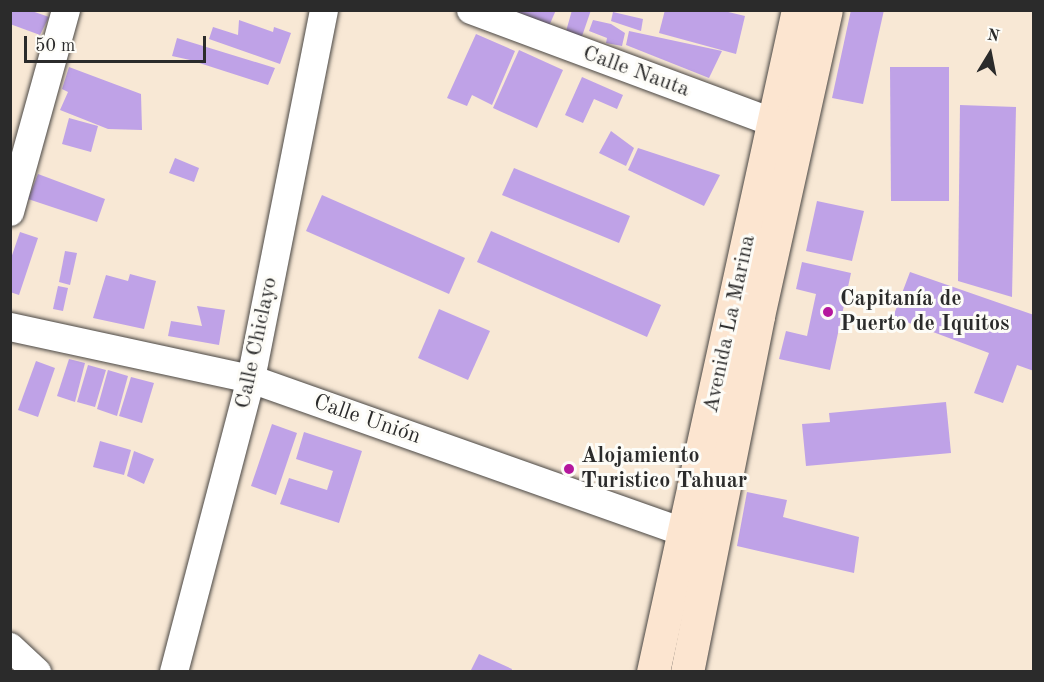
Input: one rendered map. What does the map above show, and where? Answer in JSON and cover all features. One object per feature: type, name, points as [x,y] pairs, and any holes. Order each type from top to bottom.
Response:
[{"type":"main road","name":"Avenida La Marina","points":[[787,128],[798,10]]},
{"type":"main road","name":"Avenida La Marina","points":[[653,672],[683,532],[746,314],[787,128],[826,10]]},
{"type":"main road","name":"Avenida La Marina","points":[[687,672],[714,543],[746,314]]},
{"type":"street","points":[[10,212],[66,10]]},
{"type":"street","name":"Calle Chiclayo","points":[[174,672],[251,379],[324,10]]},
{"type":"street","name":"Calle Nauta","points":[[471,10],[787,128]]},
{"type":"street","name":"Calle Unión","points":[[10,327],[251,379],[714,543]]},
{"type":"street","points":[[10,647],[37,672]]},
{"type":"building","points":[[10,10],[29,10],[49,17],[40,35],[10,24]]},
{"type":"building","points":[[512,10],[556,10],[549,26]]},
{"type":"building","points":[[572,10],[591,10],[580,42],[565,35]]},
{"type":"building","points":[[665,10],[720,10],[745,16],[736,54],[659,33]]},
{"type":"building","points":[[851,10],[884,10],[863,104],[832,98]]},
{"type":"building","points":[[613,12],[643,19],[641,31],[611,21]]},
{"type":"building","points":[[239,20],[273,32],[274,27],[291,33],[280,64],[209,39],[213,27],[238,35]]},
{"type":"building","points":[[593,20],[611,24],[625,33],[622,46],[606,43],[607,38],[589,31]]},
{"type":"building","points":[[629,31],[722,51],[709,78],[626,45]]},
{"type":"building","points":[[476,34],[515,51],[492,105],[472,95],[467,106],[447,98]]},
{"type":"building","points":[[177,38],[275,68],[268,85],[172,56]]},
{"type":"building","points":[[519,50],[563,70],[537,128],[493,108]]},
{"type":"building","points":[[69,67],[141,94],[142,130],[108,129],[60,110],[68,92],[62,89]]},
{"type":"building","points":[[890,67],[949,67],[949,201],[891,201]]},
{"type":"building","points":[[582,77],[623,95],[617,109],[594,99],[583,123],[565,115]]},
{"type":"building","points":[[960,105],[1016,107],[1012,297],[958,281]]},
{"type":"building","points":[[69,118],[98,126],[91,152],[62,144]]},
{"type":"building","points":[[611,131],[634,148],[626,166],[599,153]]},
{"type":"building","points":[[638,148],[720,175],[704,206],[628,170]]},
{"type":"building","points":[[175,158],[199,168],[194,182],[169,173]]},
{"type":"building","points":[[514,168],[630,216],[619,243],[502,195]]},
{"type":"building","points":[[38,174],[105,199],[97,222],[28,199]]},
{"type":"building","points":[[322,195],[465,258],[449,294],[306,231]]},
{"type":"building","points":[[817,201],[864,211],[852,261],[806,251]]},
{"type":"building","points":[[491,231],[661,305],[647,337],[477,262]]},
{"type":"building","points":[[20,232],[38,238],[19,295],[10,292],[10,261]]},
{"type":"building","points":[[65,251],[77,253],[70,285],[59,282]]},
{"type":"building","name":"Capitanía de Puerto de Iquitos","points":[[802,262],[851,273],[830,370],[779,359],[786,331],[807,336],[816,294],[796,289]]},
{"type":"building","points":[[910,272],[1034,315],[1034,371],[1017,365],[1003,403],[974,393],[989,353],[893,317]]},
{"type":"building","points":[[130,274],[156,281],[144,329],[93,318],[106,275],[128,281]]},
{"type":"building","points":[[58,286],[68,288],[63,311],[53,309]]},
{"type":"building","points":[[197,306],[225,310],[219,345],[168,336],[171,321],[202,326]]},
{"type":"building","points":[[439,309],[490,331],[468,380],[418,358]]},
{"type":"building","points":[[69,359],[85,363],[75,402],[57,396]]},
{"type":"building","points":[[36,361],[55,368],[38,417],[18,410]]},
{"type":"building","points":[[88,365],[106,370],[95,407],[77,402]]},
{"type":"building","points":[[108,370],[128,376],[117,416],[97,409]]},
{"type":"building","points":[[131,377],[154,383],[142,423],[119,416]]},
{"type":"building","points":[[946,402],[951,453],[806,466],[802,424],[830,422],[829,413]]},
{"type":"building","points":[[272,424],[297,433],[276,495],[251,486]]},
{"type":"building","points":[[304,432],[362,451],[339,523],[280,504],[289,478],[327,490],[333,471],[296,459]]},
{"type":"building","points":[[100,441],[131,450],[124,475],[93,467]]},
{"type":"building","points":[[134,451],[154,459],[144,484],[127,476]]},
{"type":"building","points":[[747,492],[787,500],[783,517],[859,537],[854,573],[737,546]]},
{"type":"building","points":[[479,654],[512,669],[511,672],[470,672]]},
{"type":"place","name":"Capitanía de Puerto de Iquitos","points":[[828,312]]},
{"type":"place","name":"Alojamiento Turistico Tahuar","points":[[569,469]]}]
